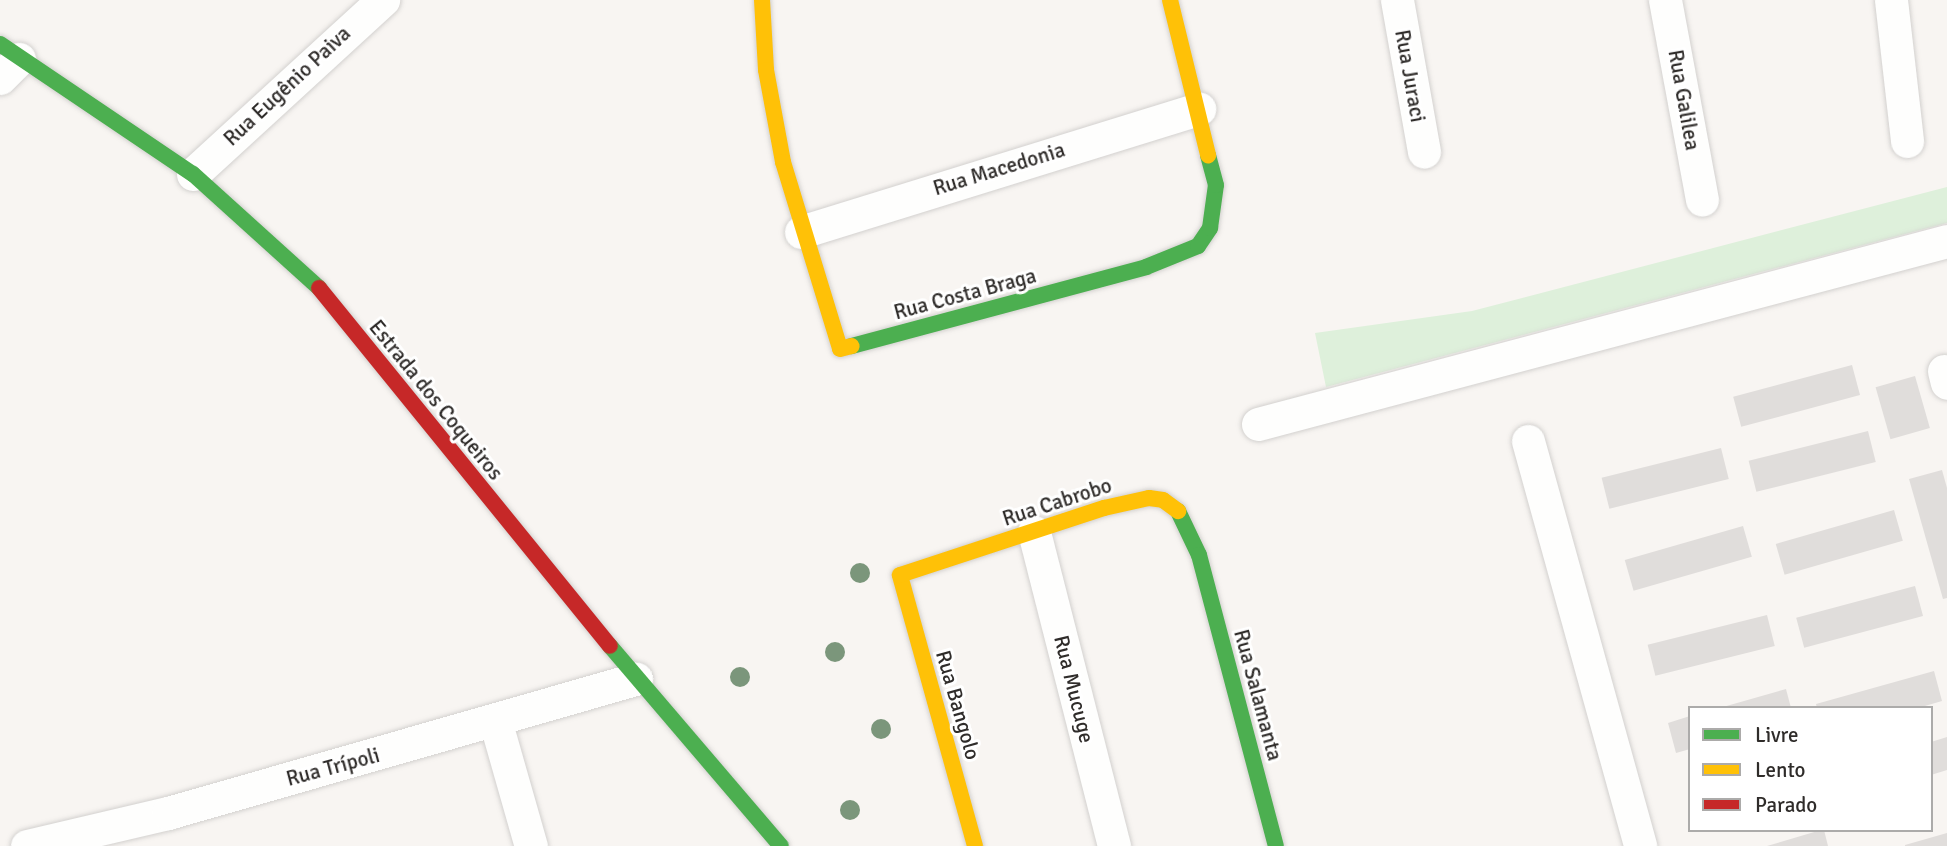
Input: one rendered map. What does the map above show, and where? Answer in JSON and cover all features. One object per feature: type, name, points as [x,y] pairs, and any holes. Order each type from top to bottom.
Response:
[{"type":"street","name":"Rua Eugênio Paiva","points":[[193,174],[383,0]]},
{"type":"street","name":"Rua Costa Braga","points":[[762,0],[766,70],[801,232],[840,349],[1180,256],[1198,246],[1210,228],[1216,185],[1170,0]]},
{"type":"street","name":"Rua Juraci","points":[[1397,0],[1424,152]]},
{"type":"street","name":"Rua Galilea","points":[[1665,0],[1702,200]]},
{"type":"street","points":[[1891,0],[1907,141]]},
{"type":"street","name":"Estrada dos Coqueiros","points":[[6,60],[193,174],[311,278],[636,679],[781,846]]},
{"type":"street","name":"Rua Macedonia","points":[[801,232],[1199,108]]},
{"type":"street","points":[[1258,424],[1947,241]]},
{"type":"street","points":[[1528,441],[1640,846]]},
{"type":"street","name":"Rua Cabrobo","points":[[900,575],[1133,499],[1163,500],[1184,515],[1199,555]]},
{"type":"street","name":"Rua Mucuge","points":[[1034,532],[1114,846]]},
{"type":"street","name":"Rua Salamanta","points":[[1199,555],[1276,846]]},
{"type":"street","name":"Rua Bangolo","points":[[900,575],[975,846]]},
{"type":"street","name":"Rua Trípoli","points":[[27,846],[79,841],[636,679]]},
{"type":"street","points":[[495,720],[531,846]]},
{"type":"green space","points":[[1947,187],[1947,223],[1326,387],[1315,333],[1472,311]]},
{"type":"building","points":[[1852,365],[1860,395],[1741,427],[1733,397]]},
{"type":"building","points":[[1915,376],[1930,428],[1890,439],[1876,387]]},
{"type":"building","points":[[1868,431],[1876,462],[1756,492],[1749,461]]},
{"type":"building","points":[[1721,448],[1729,479],[1609,509],[1602,478]]},
{"type":"building","points":[[1942,470],[1947,488],[1947,598],[1943,599],[1909,479]]},
{"type":"building","points":[[1894,510],[1903,541],[1785,575],[1776,544]]},
{"type":"building","points":[[1743,526],[1752,557],[1634,591],[1625,560]]},
{"type":"building","points":[[1915,586],[1923,616],[1804,648],[1796,618]]},
{"type":"building","points":[[1767,615],[1775,646],[1655,676],[1648,645]]},
{"type":"building","points":[[1934,671],[1942,701],[1925,706],[1816,704]]},
{"type":"building","points":[[1786,689],[1790,706],[1726,706]]},
{"type":"building","points":[[1688,717],[1688,750],[1676,753],[1668,723]]},
{"type":"building","points":[[1947,737],[1947,770],[1933,774],[1933,741]]},
{"type":"building","points":[[1814,832],[1824,832],[1828,846],[1767,846]]},
{"type":"building","points":[[1947,833],[1947,846],[1905,846],[1905,845]]},
{"type":"traffic: fast","points":[[0,44],[193,174],[319,288]]},
{"type":"traffic: fast","points":[[852,346],[1146,267],[1198,246],[1210,228],[1216,185],[1208,155]]},
{"type":"traffic: fast","points":[[1178,511],[1199,555],[1276,846]]},
{"type":"traffic: fast","points":[[610,646],[781,846]]},
{"type":"traffic: slow","points":[[762,0],[766,70],[783,162],[840,349],[852,346]]},
{"type":"traffic: slow","points":[[1170,0],[1208,155]]},
{"type":"traffic: slow","points":[[975,846],[900,575],[1104,508],[1149,498],[1163,500],[1178,511]]},
{"type":"traffic: jam","points":[[319,288],[610,646]]}]
